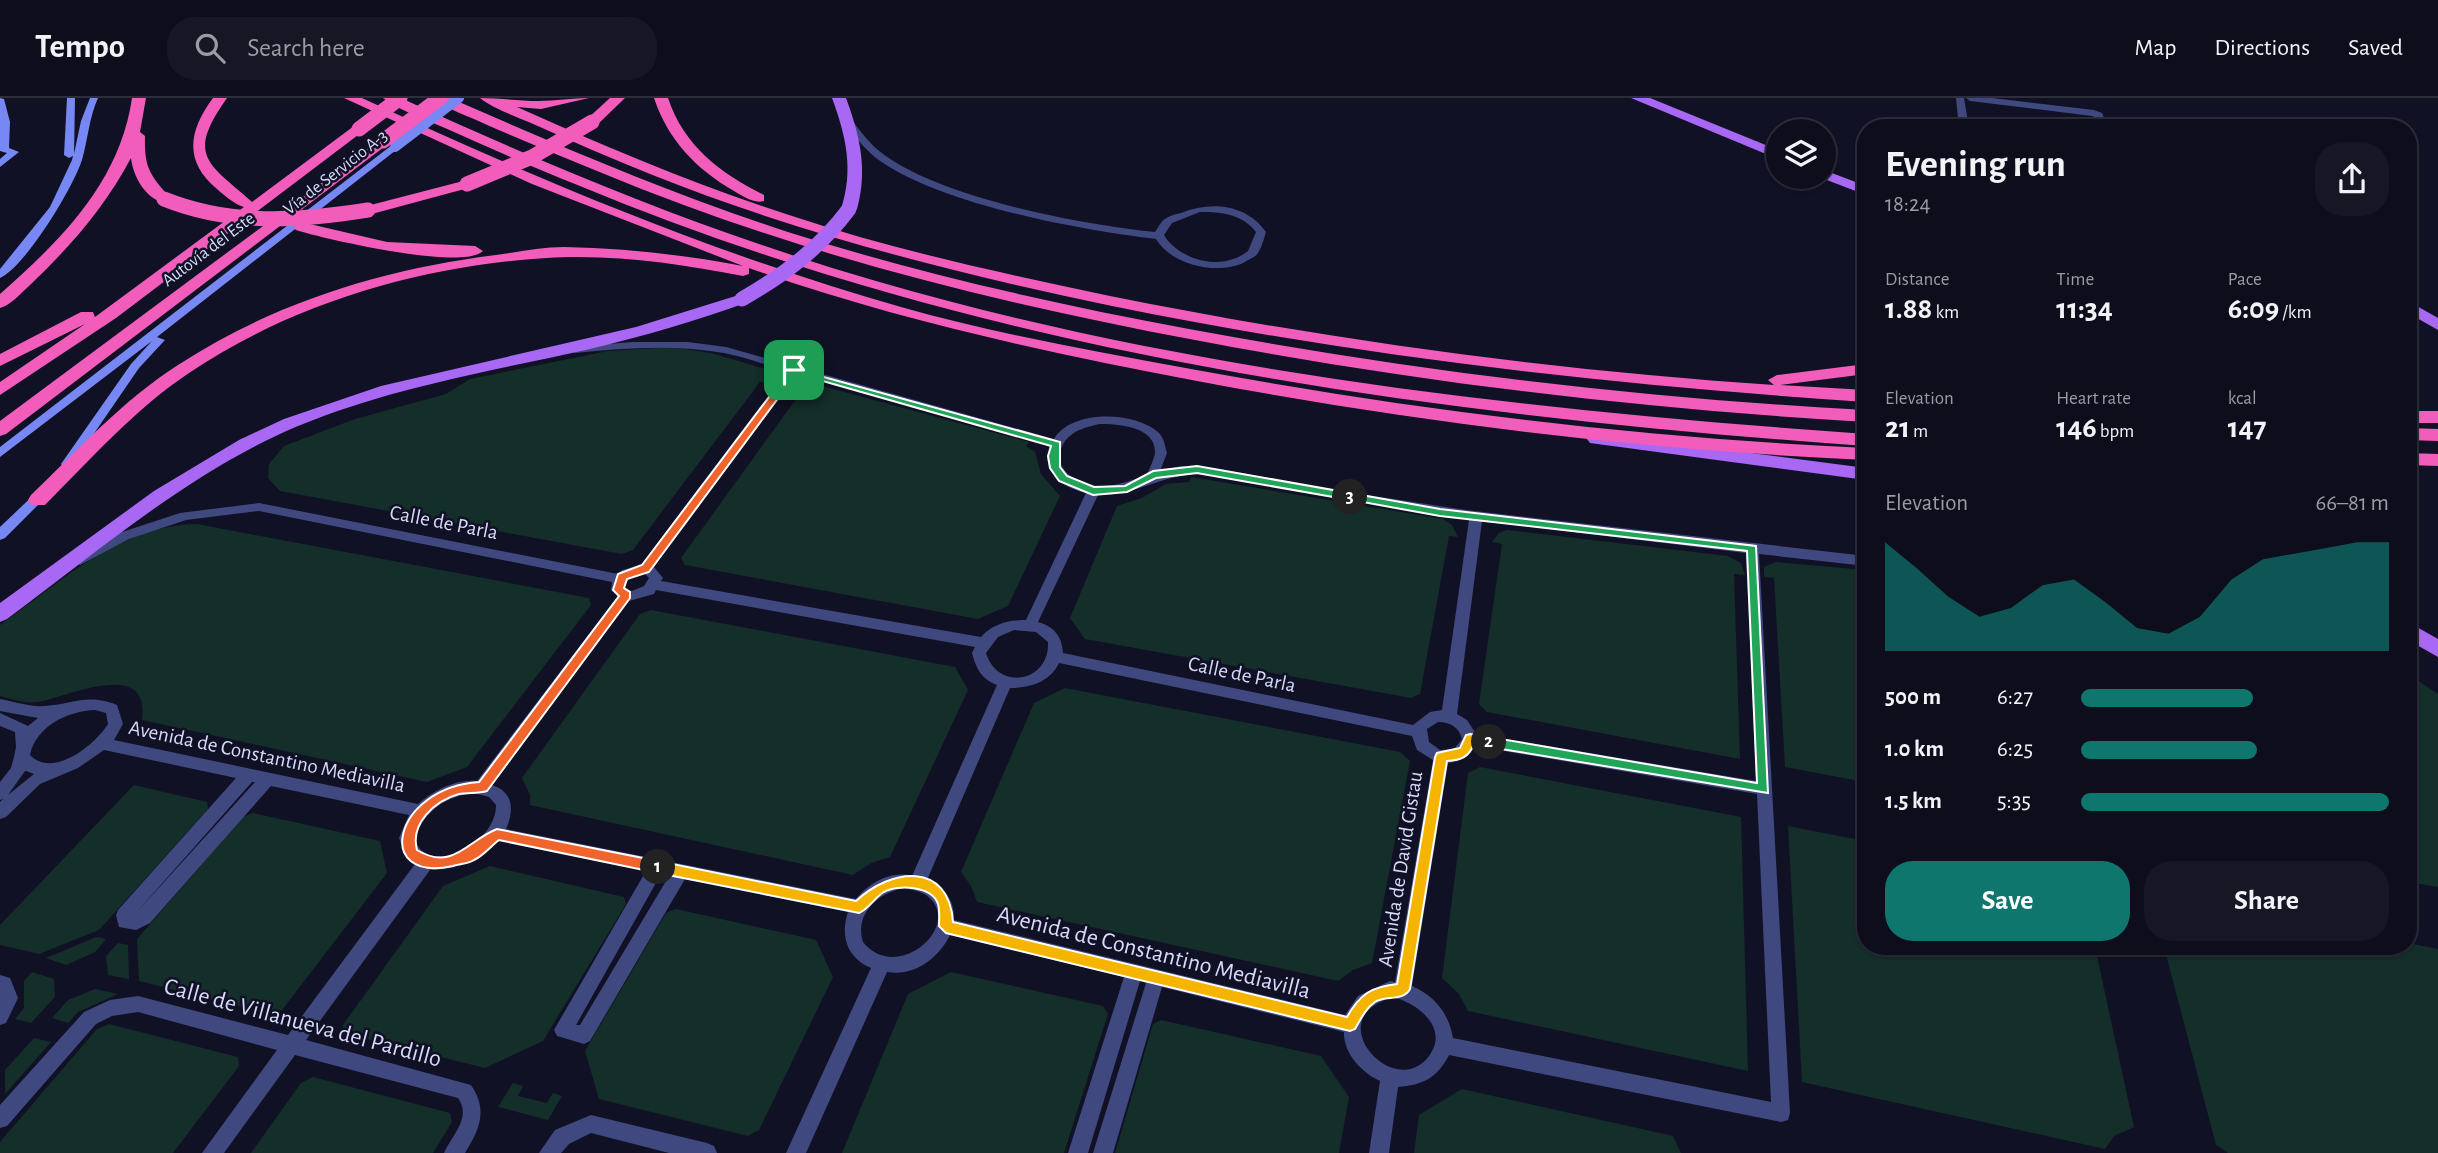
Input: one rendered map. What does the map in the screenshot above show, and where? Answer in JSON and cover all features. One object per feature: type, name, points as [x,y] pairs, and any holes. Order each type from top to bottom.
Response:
[{"type":"highway","points":[[139,98],[136,158],[141,176],[151,190],[163,199],[209,215],[245,219],[307,219],[369,210],[467,184],[532,158],[592,121],[618,98]]},
{"type":"highway","points":[[220,98],[206,117],[200,133],[197,149],[200,164],[212,179],[245,202]]},
{"type":"highway","points":[[351,98],[630,220],[853,298],[1040,346],[1336,403],[1549,432],[1781,452],[1857,454]]},
{"type":"highway","points":[[390,98],[502,150],[701,229],[827,272],[979,313],[1115,344],[1342,386],[1538,412],[1857,439]]},
{"type":"highway","points":[[0,361],[119,299],[377,138],[400,98]]},
{"type":"highway","name":"Autovía del Este","points":[[0,430],[377,138],[419,98]]},
{"type":"highway","points":[[440,98],[531,139],[727,216],[847,254],[1127,323],[1347,363],[1463,379],[1768,410],[1857,415]]},
{"type":"highway","name":"Autovía del Este","points":[[0,414],[377,138],[440,98]]},
{"type":"highway","points":[[487,98],[746,206]]},
{"type":"highway","points":[[497,98],[521,104],[541,105],[582,98]]},
{"type":"highway","points":[[661,98],[673,130],[687,148],[711,170],[750,194],[848,236]]},
{"type":"highway","points":[[0,303],[71,234],[101,197],[120,165],[139,120]]},
{"type":"highway","points":[[531,139],[648,179],[980,273],[1140,307],[1463,361],[1857,409]]},
{"type":"highway","points":[[502,150],[630,220]]},
{"type":"highway","points":[[302,227],[333,238],[386,247],[632,254],[692,260],[829,295],[853,298]]},
{"type":"highway","points":[[38,500],[145,397],[223,343],[275,318],[331,295],[404,274],[525,256],[574,252]]},
{"type":"highway","points":[[0,390],[171,267]]},
{"type":"highway","points":[[1463,361],[1728,380],[1800,379],[1857,370]]},
{"type":"highway","points":[[1616,379],[1857,395]]},
{"type":"highway","points":[[2417,417],[2438,418]]},
{"type":"highway","points":[[2417,434],[2438,435]]},
{"type":"highway","points":[[2417,460],[2438,460]]},
{"type":"main road","points":[[65,185],[71,140],[71,98]]},
{"type":"main road","points":[[0,275],[33,239],[52,212],[77,160],[83,126],[94,98]]},
{"type":"main road","name":"Vía de Servicio A-3","points":[[0,453],[208,294],[377,138],[459,98]]},
{"type":"main road","points":[[0,614],[144,507],[205,467],[264,435],[336,405],[434,378],[565,352],[655,329],[742,299],[784,275],[811,255],[833,232],[849,209],[857,188],[857,170],[847,120],[839,98]]},
{"type":"main road","points":[[1637,98],[1766,150]]},
{"type":"main road","points":[[0,99],[5,122],[2,148],[12,150],[13,155],[0,164]]},
{"type":"main road","points":[[1836,179],[1857,187]]},
{"type":"main road","points":[[0,534],[38,500],[72,457],[135,366],[208,294]]},
{"type":"main road","points":[[2417,311],[2435,322]]},
{"type":"main road","points":[[1549,432],[1857,473]]},
{"type":"main road","points":[[2417,637],[2438,649]]},
{"type":"street","points":[[1960,98],[1963,119]]},
{"type":"street","points":[[1970,98],[2094,113],[2101,119]]},
{"type":"street","points":[[847,120],[880,157],[927,183],[983,200],[1129,234],[1160,236]]},
{"type":"street","points":[[1216,209],[1246,216],[1261,232],[1261,242],[1255,251],[1221,264],[1179,258],[1162,244],[1160,236],[1163,227],[1171,219],[1184,213],[1216,209]]},
{"type":"street","points":[[565,352],[633,343],[681,343],[726,350],[1057,444]]},
{"type":"street","points":[[645,569],[794,370]]},
{"type":"street","points":[[1114,419],[1132,422],[1147,429],[1158,439],[1163,450],[1161,463],[1153,474],[1127,489],[1093,491],[1063,478],[1055,468],[1053,456],[1057,444],[1066,433],[1088,423],[1114,419]]},
{"type":"street","points":[[1153,474],[1197,470],[1476,517],[1857,560]]},
{"type":"street","points":[[1030,625],[1093,491]]},
{"type":"street","name":"Calle de Parla","points":[[54,574],[124,537],[173,520],[259,507],[621,579]]},
{"type":"street","points":[[1449,717],[1476,517]]},
{"type":"street","points":[[1443,1045],[1781,1113],[1752,548]]},
{"type":"street","points":[[645,569],[655,574],[654,585],[644,593],[626,595],[618,590],[621,579],[634,570],[645,569]]},
{"type":"street","points":[[654,585],[983,643]]},
{"type":"street","points":[[482,788],[626,595]]},
{"type":"street","points":[[1030,625],[1049,633],[1055,640],[1056,657],[1052,667],[1031,681],[1005,682],[985,671],[980,662],[983,643],[998,630],[1030,625]]},
{"type":"street","name":"Calle de Parla","points":[[1056,657],[1419,732]]},
{"type":"street","points":[[918,882],[1005,682]]},
{"type":"street","points":[[0,705],[43,713],[80,705],[104,705],[112,709],[116,724],[104,744],[67,766],[35,780],[0,812]]},
{"type":"street","points":[[0,794],[18,770],[23,752],[40,725],[59,712],[80,705]]},
{"type":"street","points":[[1449,717],[1462,723],[1470,738],[1465,751],[1458,755],[1441,757],[1424,747],[1419,732],[1429,719],[1449,717]]},
{"type":"street","points":[[0,719],[22,729],[23,752],[33,767],[42,769],[67,766]]},
{"type":"street","points":[[1470,738],[1764,789]]},
{"type":"street","name":"Avenida de Constantino Mediavilla","points":[[104,744],[420,811]]},
{"type":"street","name":"Avenida de David Gistau","points":[[1403,989],[1441,757]]},
{"type":"street","points":[[248,776],[124,915],[125,922],[136,922],[144,918],[267,780]]},
{"type":"street","points":[[482,788],[491,790],[503,800],[505,816],[497,834],[470,856],[447,863],[426,862],[412,853],[407,838],[420,811],[450,792],[482,788]]},
{"type":"street","points":[[497,834],[859,907]]},
{"type":"street","points":[[212,1153],[426,862]]},
{"type":"street","points":[[657,867],[563,1030],[584,1035],[680,872]]},
{"type":"street","points":[[918,882],[939,894],[945,903],[946,926],[933,949],[902,965],[881,965],[867,959],[857,949],[852,928],[859,907],[878,888],[892,883],[918,882]]},
{"type":"street","name":"Avenida de Constantino Mediavilla","points":[[946,926],[1350,1025]]},
{"type":"street","points":[[796,1153],[881,965]]},
{"type":"street","points":[[1077,1153],[1134,972]]},
{"type":"street","points":[[1103,1153],[1156,977]]},
{"type":"street","points":[[1403,989],[1426,1002],[1437,1016],[1443,1045],[1434,1064],[1422,1074],[1405,1080],[1390,1078],[1371,1068],[1351,1037],[1350,1025],[1361,1004],[1374,993],[1403,989]]},
{"type":"street","points":[[0,1017],[5,991]]},
{"type":"street","name":"Calle de Villanueva del Pardillo","points":[[0,1119],[72,1035],[90,1018],[110,1008],[138,1004],[464,1091],[474,1107],[469,1129],[454,1153]]},
{"type":"street","points":[[1379,1153],[1390,1078]]},
{"type":"street","points":[[549,1153],[562,1137],[591,1124],[707,1153]]},
{"type":"green space","points":[[671,347],[711,353],[766,369],[771,380],[768,384],[760,382],[633,550],[622,554],[280,491],[268,478],[269,464],[284,446],[355,419],[446,394],[470,379],[608,351]]},
{"type":"green space","points":[[822,386],[1029,442],[1026,446],[1035,452],[1041,474],[1060,496],[1008,606],[978,619],[685,565],[681,558],[799,395],[793,392],[804,387]]},
{"type":"green space","points":[[1191,477],[1443,519],[1452,525],[1458,537],[1449,536],[1420,694],[1411,698],[1085,639],[1070,618],[1117,506],[1142,498],[1166,484],[1189,482]]},
{"type":"green space","points":[[197,524],[589,598],[591,605],[467,767],[427,782],[142,720],[141,701],[133,690],[120,685],[85,689],[38,702],[23,702],[0,696],[0,625],[68,575],[116,545],[169,527]]},
{"type":"green space","points":[[1507,530],[1728,556],[1741,563],[1745,575],[1734,574],[1740,759],[1487,712],[1479,704],[1502,544],[1492,542],[1499,533]]},
{"type":"green space","points":[[1776,562],[1857,569],[1857,780],[1785,767],[1774,578],[1764,577],[1764,567]]},
{"type":"green space","points":[[651,610],[955,667],[968,690],[890,857],[871,863],[853,875],[530,805],[530,795],[522,778],[640,614]]},
{"type":"green space","points":[[2417,680],[2438,694],[2438,887],[2417,884]]},
{"type":"green space","points":[[1065,688],[1400,752],[1410,761],[1372,963],[1353,970],[1338,981],[977,902],[971,886],[961,872],[1034,703]]},
{"type":"green space","points":[[1480,767],[1741,817],[1748,1071],[1468,1011],[1459,994],[1442,978],[1468,773]]},
{"type":"green space","points":[[134,785],[207,802],[208,809],[99,930],[39,954],[0,945],[0,925]]},
{"type":"green space","points":[[253,813],[380,841],[387,873],[282,1010],[271,1014],[139,981],[137,939],[243,817]]},
{"type":"green space","points":[[1788,826],[1857,839],[1857,955],[2097,955],[2134,1127],[2114,1136],[2105,1149],[1802,1082]]},
{"type":"green space","points":[[490,866],[624,897],[626,904],[543,1041],[485,1068],[344,1033],[343,1025],[443,886]]},
{"type":"green space","points":[[676,909],[816,940],[833,977],[759,1130],[748,1136],[599,1099],[585,1051],[666,913]]},
{"type":"green space","points":[[96,937],[106,939],[95,952],[66,965],[46,958]]},
{"type":"green space","points":[[118,943],[128,945],[129,979],[108,975],[106,956]]},
{"type":"green space","points":[[2417,945],[2438,949],[2438,1153],[2228,1153],[2216,1145],[2166,955],[2417,955]]},
{"type":"green space","points":[[32,972],[54,979],[55,997],[31,1023],[15,1019],[24,1008],[24,981]]},
{"type":"green space","points":[[951,972],[1103,1006],[1108,1014],[1064,1153],[842,1153],[908,994]]},
{"type":"green space","points":[[95,989],[118,994],[78,1012],[68,1023],[52,1018],[68,1000]]},
{"type":"green space","points":[[1161,1020],[1321,1056],[1349,1097],[1339,1153],[1115,1153],[1153,1024]]},
{"type":"green space","points":[[109,1024],[238,1057],[239,1066],[173,1153],[0,1153],[0,1142],[97,1029]]},
{"type":"green space","points":[[34,1038],[51,1042],[5,1094],[5,1070]]},
{"type":"green space","points":[[313,1077],[450,1113],[452,1122],[433,1153],[251,1153],[301,1083]]},
{"type":"green space","points":[[513,1083],[523,1086],[518,1096],[547,1103],[553,1093],[562,1096],[548,1120],[498,1107]]},
{"type":"green space","points":[[1462,1089],[1673,1136],[1681,1153],[1414,1153],[1419,1115]]},
{"type":"route","points":[[794,370],[1057,444],[1053,456],[1055,468],[1063,478],[1076,486],[1093,491],[1127,489],[1142,483],[1153,474],[1197,470],[1440,513],[1752,548],[1764,789],[1470,738],[1465,751],[1450,757],[1441,757],[1403,989],[1374,993],[1361,1004],[1350,1025],[946,926],[945,903],[939,894],[918,882],[905,881],[878,888],[859,907],[497,834],[480,850],[458,861],[436,864],[418,859],[408,846],[407,838],[409,829],[420,811],[441,795],[466,787],[482,788],[626,595],[618,590],[619,581],[627,573],[645,569],[794,370]]}]
